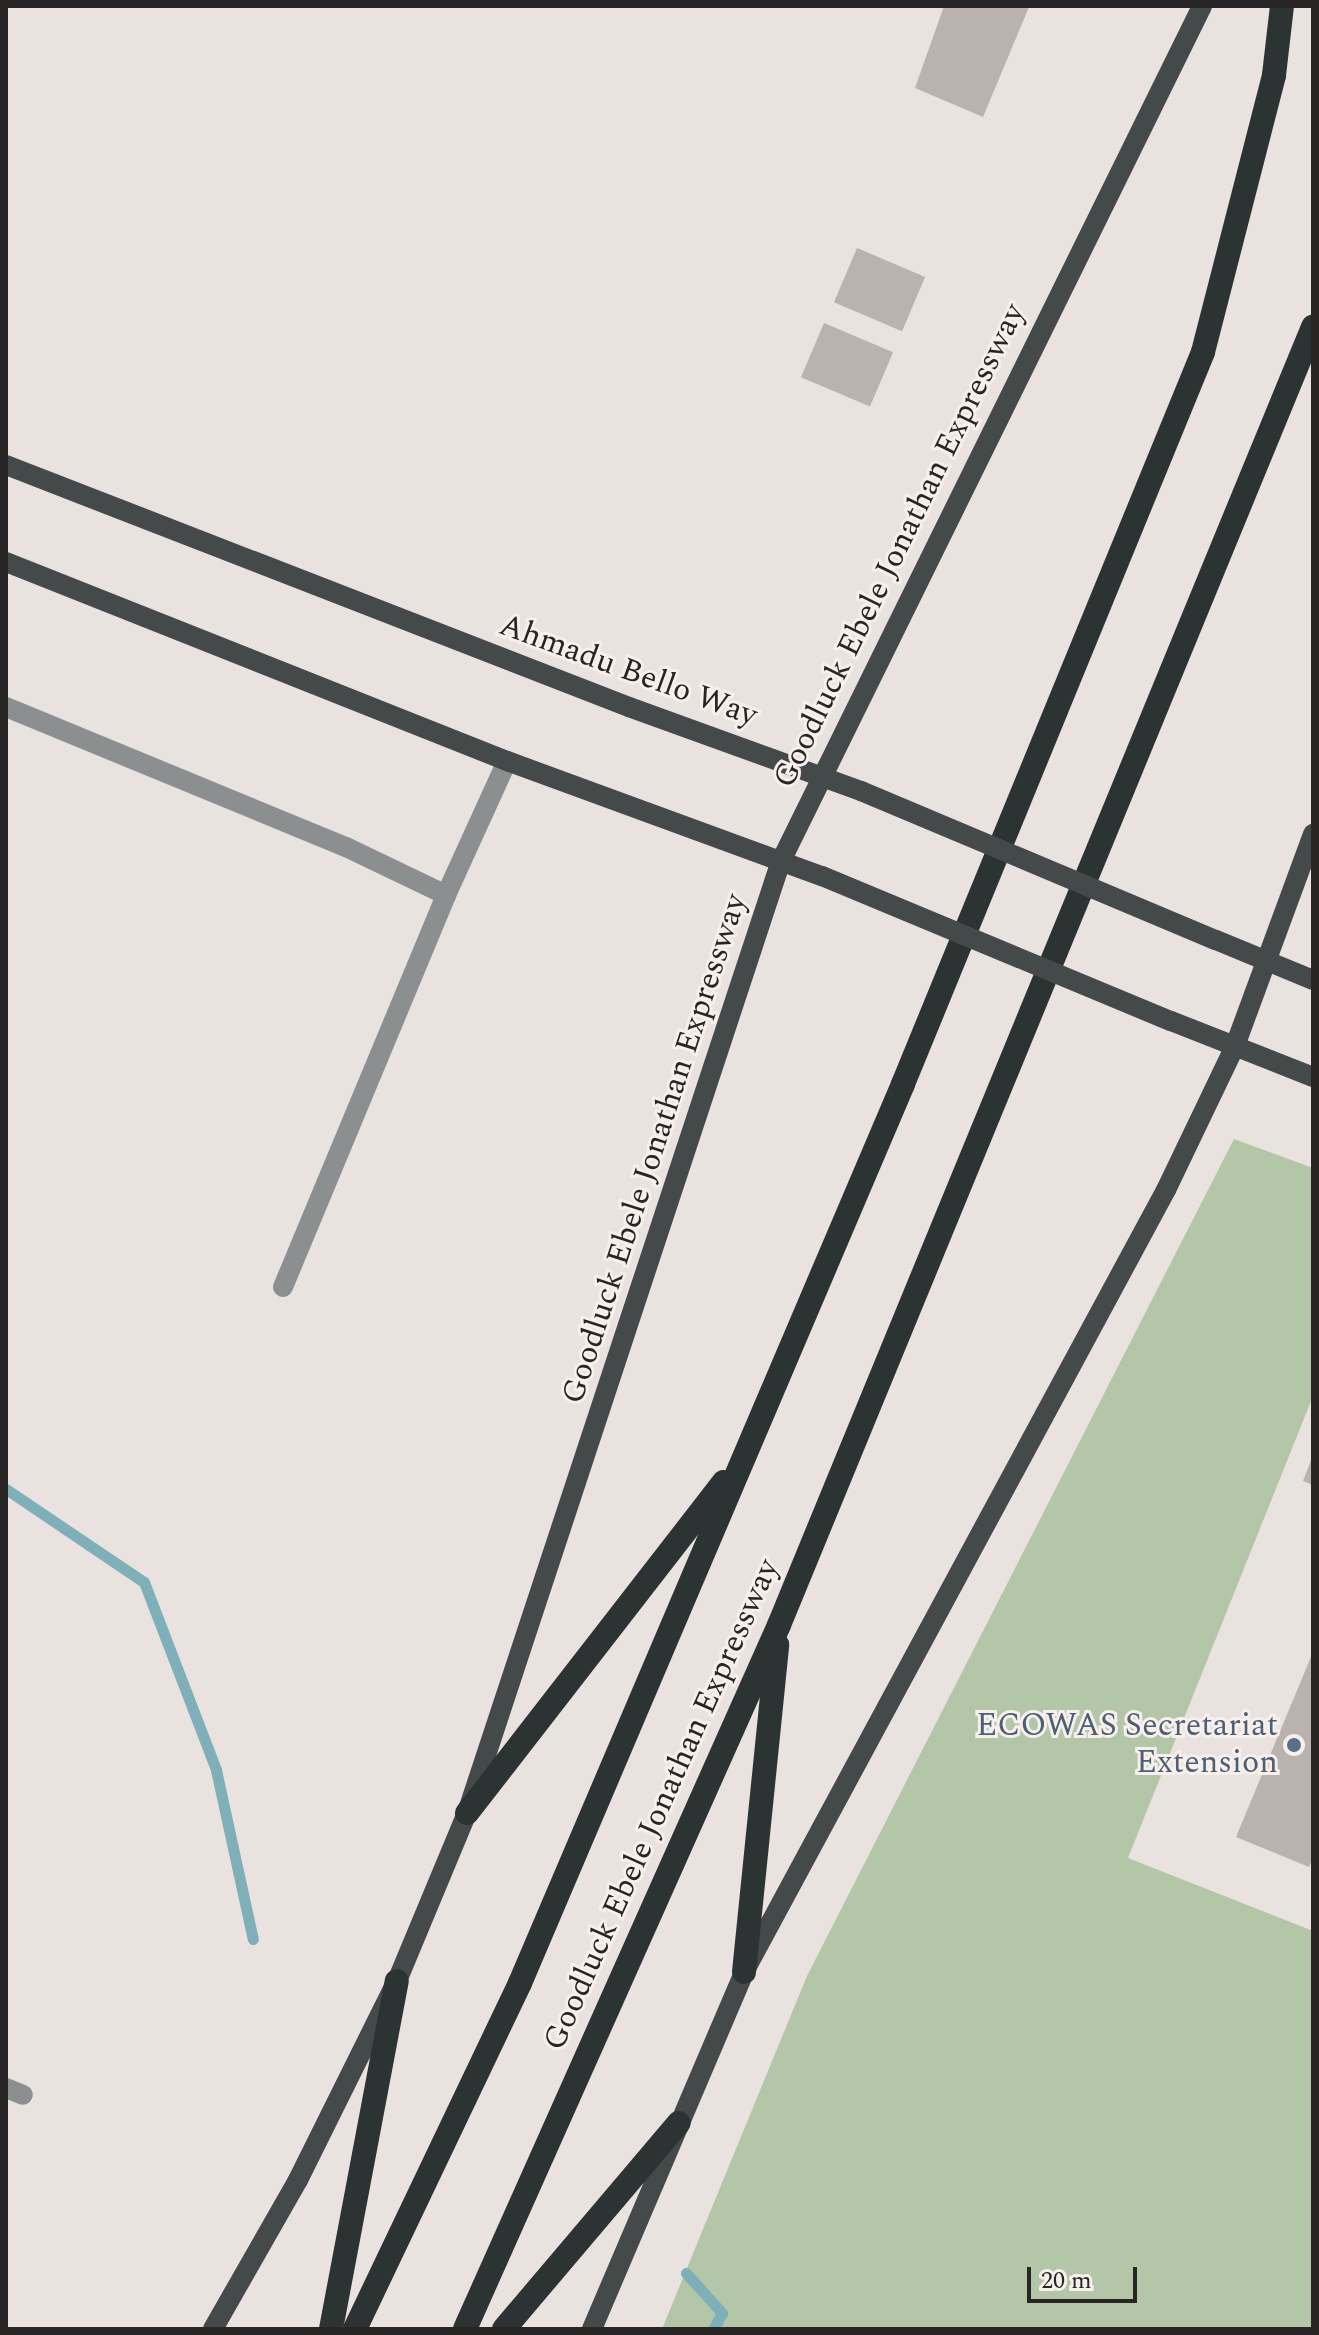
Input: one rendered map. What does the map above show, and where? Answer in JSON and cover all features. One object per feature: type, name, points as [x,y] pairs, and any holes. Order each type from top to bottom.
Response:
[{"type":"highway","name":"Goodluck Ebele Jonathan Expressway","points":[[355,2329],[520,1983],[745,1455],[1203,352],[1274,75],[1282,6]]},
{"type":"highway","name":"Goodluck Ebele Jonathan Expressway","points":[[465,2329],[779,1625],[1313,327]]},
{"type":"highway","points":[[467,1813],[745,1455]]},
{"type":"highway","points":[[744,1972],[779,1625]]},
{"type":"highway","points":[[331,2329],[397,1981]]},
{"type":"highway","points":[[504,2329],[679,2123]]},
{"type":"main road","name":"Goodluck Ebele Jonathan Expressway","points":[[213,2329],[298,2180],[397,1981],[467,1813],[781,861],[1202,6]]},
{"type":"main road","name":"Ahmadu Bello Way","points":[[6,465],[629,707],[822,774],[1313,980]]},
{"type":"main road","points":[[6,562],[507,761],[822,876],[1313,1077]]},
{"type":"main road","points":[[592,2329],[744,1972],[1166,1190],[1235,1046],[1269,962],[1313,834]]},
{"type":"lane","points":[[6,707],[346,847],[446,895]]},
{"type":"lane","points":[[283,1287],[446,895],[507,761]]},
{"type":"green space","points":[[1234,1139],[1313,1168],[1313,1396],[1128,1858],[1313,1931],[1313,2329],[662,2329],[807,1976]]},
{"type":"building","points":[[944,6],[1029,7],[983,117],[915,88]]},
{"type":"building","points":[[857,248],[925,277],[902,331],[834,302]]},
{"type":"building","points":[[824,323],[893,352],[870,407],[801,377]]},
{"type":"building","points":[[1313,1455],[1313,1485],[1303,1481]]},
{"type":"building","name":"ECOWAS Secretariat Extension","points":[[1313,1652],[1313,1857],[1309,1867],[1236,1837]]},
{"type":"waterway","points":[[6,1489],[144,1582],[216,1770],[253,1939]]},
{"type":"waterway","points":[[686,2273],[722,2313],[713,2329]]},
{"type":"place","name":"ECOWAS Secretariat Extension","points":[[1294,1745]]}]
